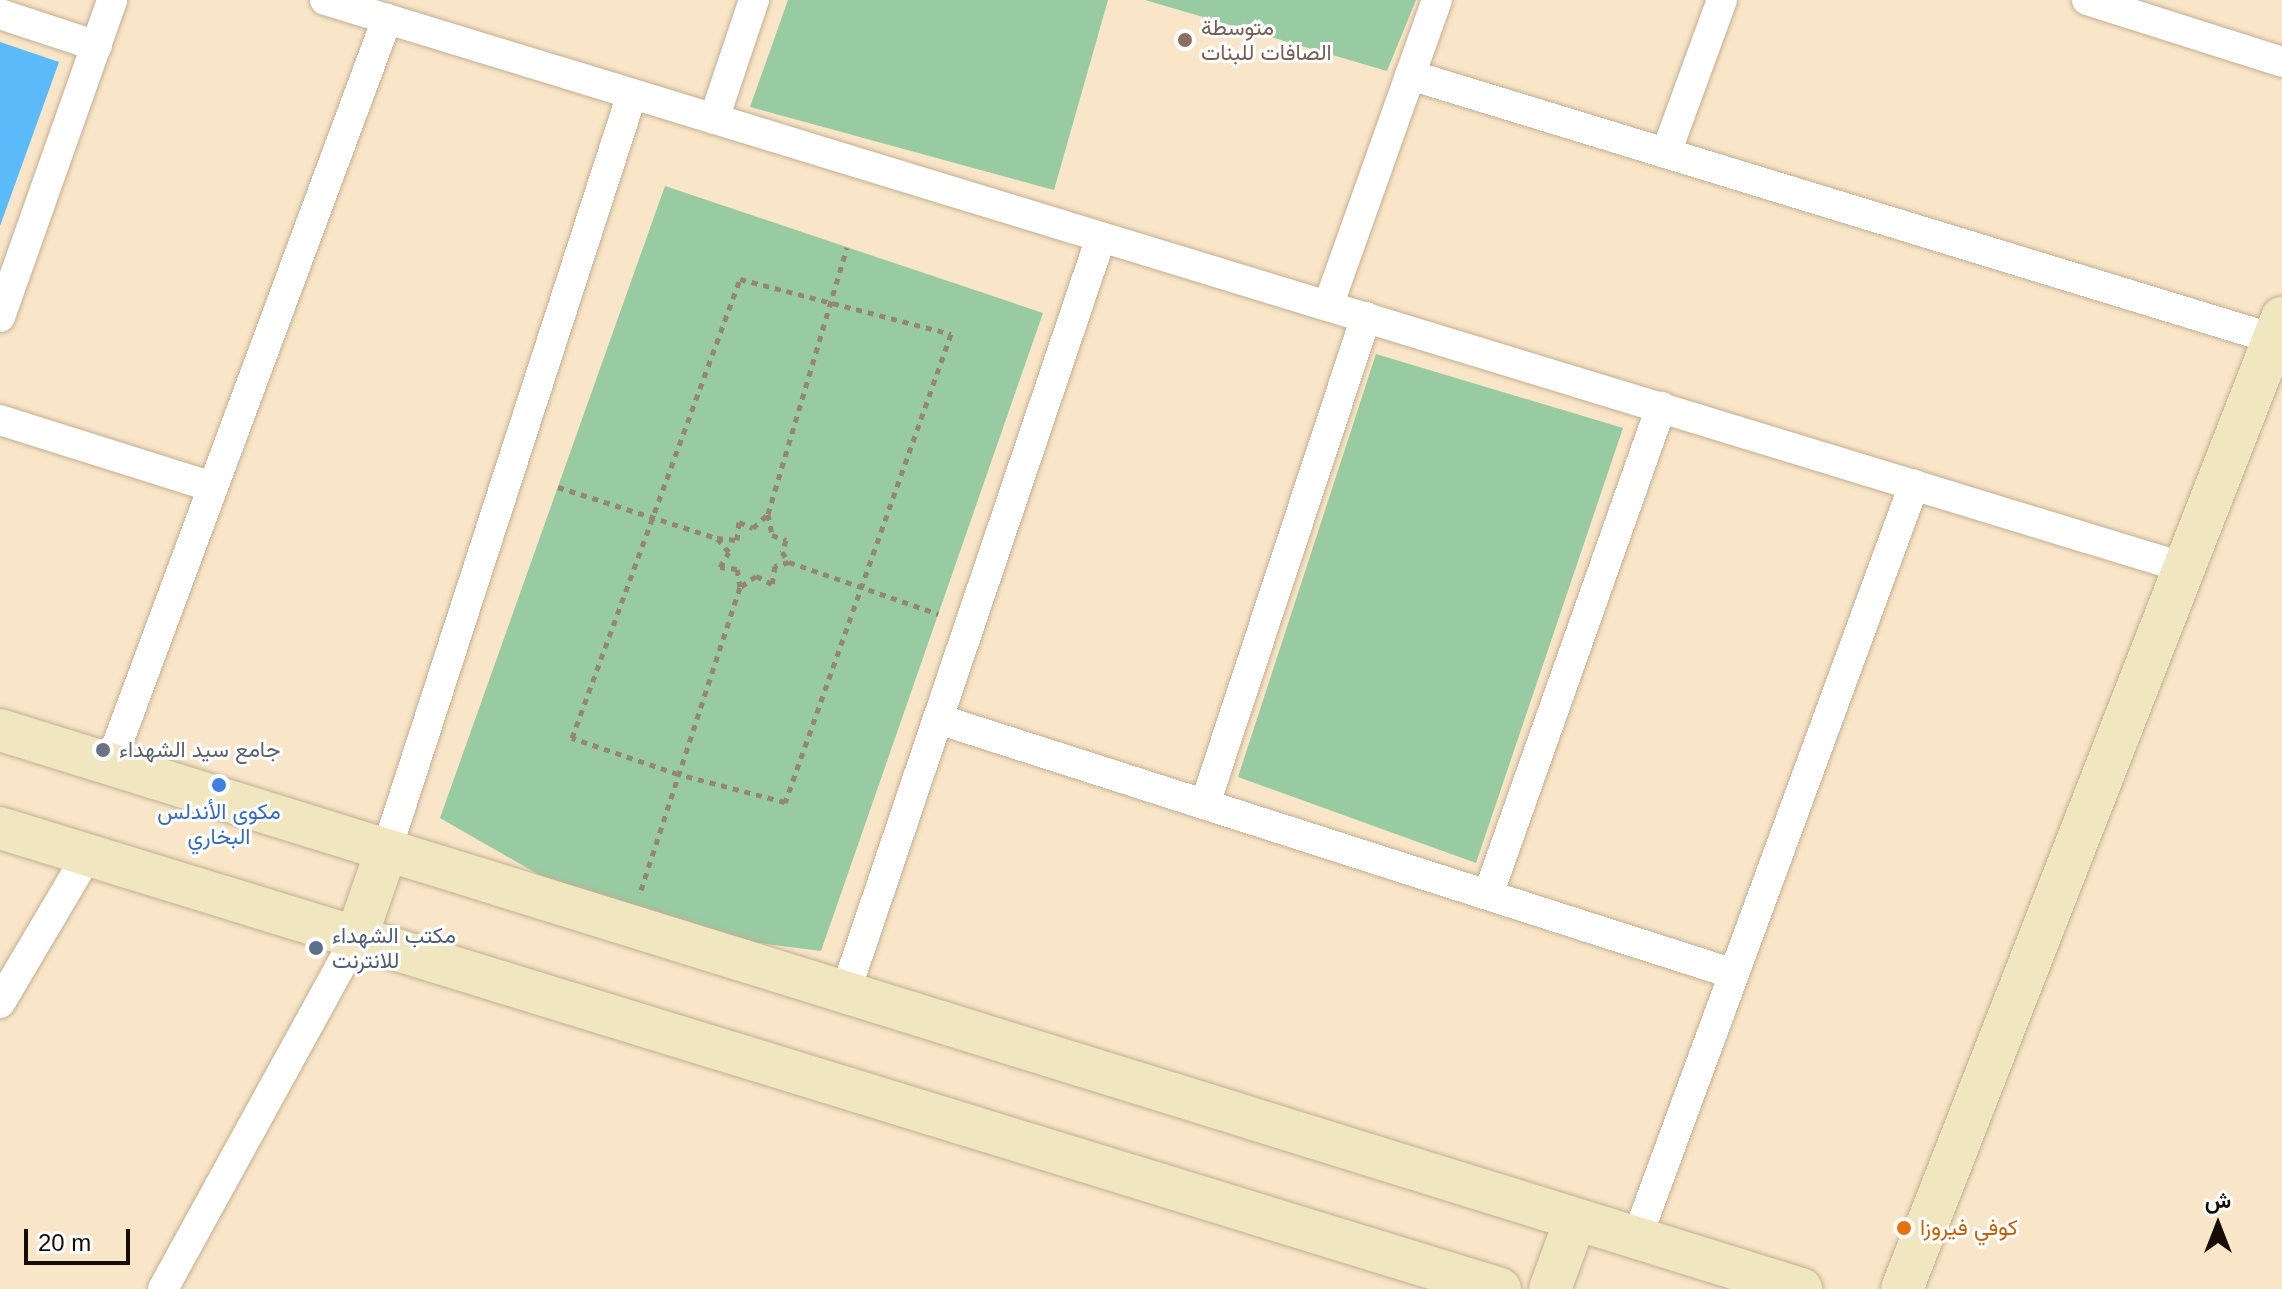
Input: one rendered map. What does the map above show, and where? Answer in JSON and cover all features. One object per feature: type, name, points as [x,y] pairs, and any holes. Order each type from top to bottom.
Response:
[{"type":"main road","points":[[1902,1289],[2189,569],[2278,328]]},
{"type":"main road","points":[[0,730],[1801,1289]]},
{"type":"main road","points":[[0,828],[1500,1289]]},
{"type":"main road","points":[[356,938],[386,852]]},
{"type":"main road","points":[[1550,1289],[1575,1221]]},
{"type":"street","points":[[0,317],[112,0]]},
{"type":"street","points":[[325,0],[2189,569]]},
{"type":"street","points":[[714,119],[754,0]]},
{"type":"street","points":[[1328,306],[1437,0]]},
{"type":"street","points":[[1666,153],[1722,0]]},
{"type":"street","points":[[2087,0],[2282,62]]},
{"type":"street","points":[[0,14],[97,46]]},
{"type":"street","points":[[110,764],[387,19]]},
{"type":"street","points":[[1410,75],[1666,153],[2278,328]]},
{"type":"street","points":[[386,852],[632,94]]},
{"type":"street","points":[[845,993],[1101,237]]},
{"type":"street","points":[[1205,804],[1366,317]]},
{"type":"street","points":[[1488,895],[1661,407]]},
{"type":"street","points":[[0,420],[213,487]]},
{"type":"street","points":[[1636,1240],[1914,485]]},
{"type":"street","points":[[938,719],[1734,974]]},
{"type":"street","points":[[0,1003],[87,856]]},
{"type":"street","points":[[163,1289],[356,938]]},
{"type":"path","points":[[847,247],[768,514],[772,535],[786,540],[782,552],[789,562],[938,614]]},
{"type":"path","points":[[740,279],[951,334],[785,802],[678,774],[572,738],[656,518],[740,279]]},
{"type":"path","points":[[558,487],[717,538],[737,540],[739,522],[753,528],[768,514]]},
{"type":"path","points":[[630,927],[740,587],[737,569],[720,567],[729,552],[717,538]]},
{"type":"path","points":[[740,587],[756,576],[772,584],[775,566],[789,562]]},
{"type":"green space","points":[[788,0],[1108,0],[1054,190],[750,107]]},
{"type":"green space","points":[[1145,0],[1416,0],[1387,71]]},
{"type":"green space","points":[[665,186],[1043,313],[821,951],[630,927],[440,818]]},
{"type":"green space","points":[[1376,354],[1623,428],[1476,863],[1238,777]]},
{"type":"water","points":[[0,42],[59,62],[0,226]]},
{"type":"place","name":"متوسطة الصافات للبنات","points":[[1185,40]]},
{"type":"place","name":"جامع سيد الشهداء","points":[[103,750]]},
{"type":"place","name":"مكوى الأندلس البخاري","points":[[219,785]]},
{"type":"place","name":"مكتب الشهداء للانترنت","points":[[316,948]]},
{"type":"place","name":"كوفي فيروزا","points":[[1904,1228]]}]
